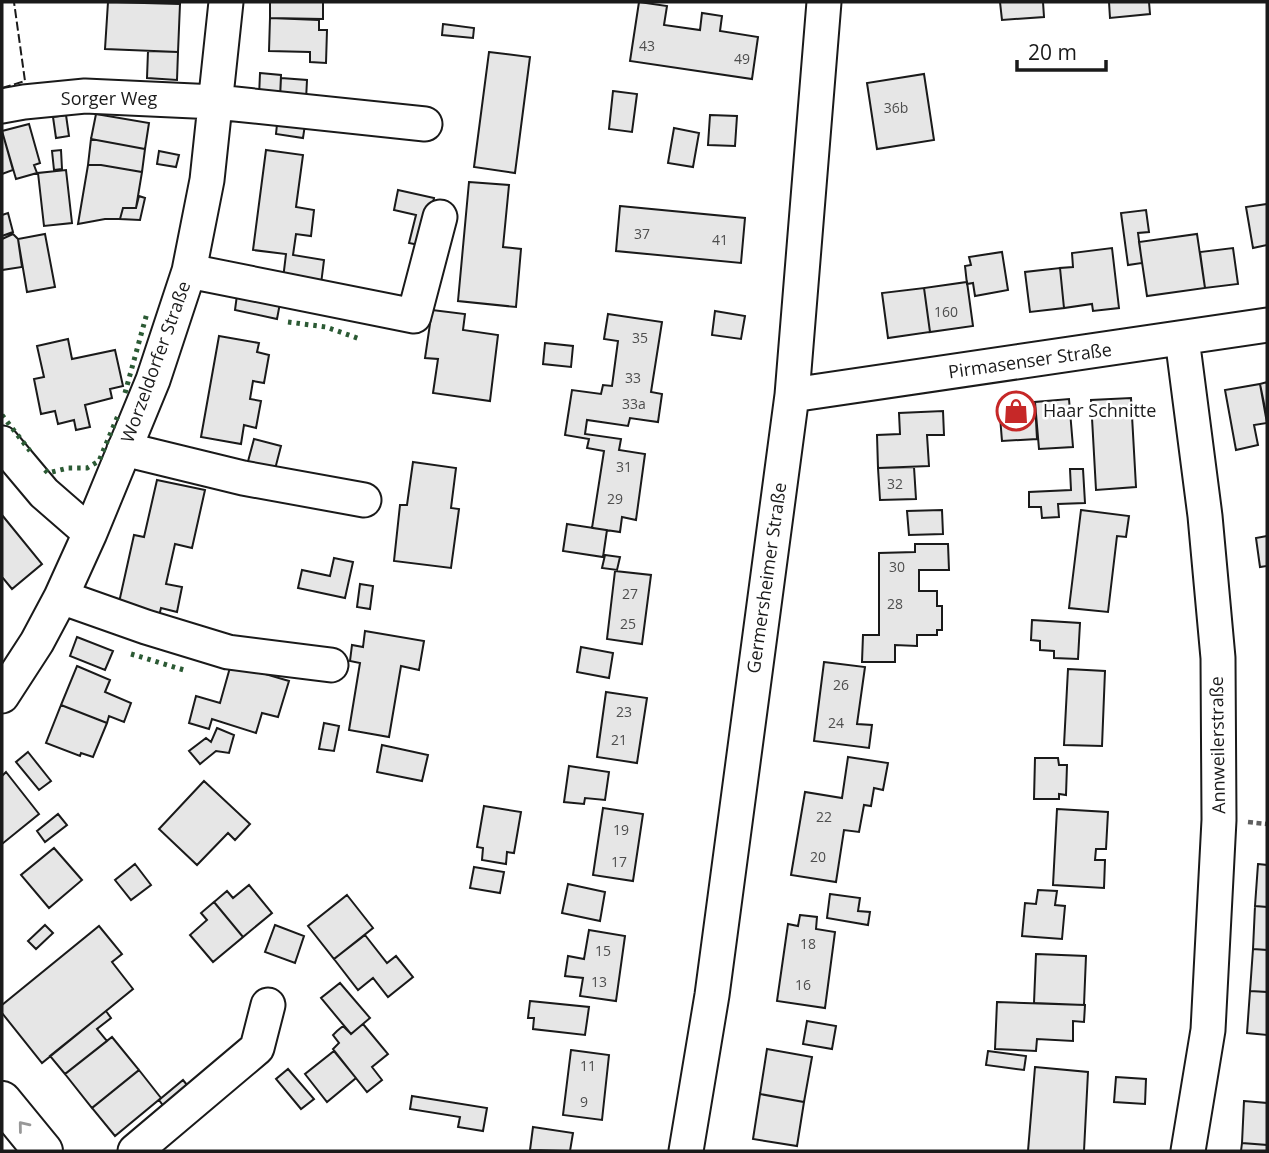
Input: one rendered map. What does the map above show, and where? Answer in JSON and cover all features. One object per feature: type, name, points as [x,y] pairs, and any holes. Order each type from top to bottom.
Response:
[{"type":"main road","points":[[2,1101],[43,1151]]},
{"type":"street","name":"Worzeldorfer Straße","points":[[2,696],[37,642],[90,533],[153,380],[189,271],[207,180],[226,2]]},
{"type":"street","name":"Germersheimer Straße","points":[[686,1151],[712,995],[792,395],[824,2]]},
{"type":"street","name":"Sorger Weg","points":[[2,106],[85,96],[216,102],[425,124]]},
{"type":"street","points":[[189,271],[414,316],[440,217]]},
{"type":"street","name":"Pirmasenser Straße","points":[[792,395],[1267,325]]},
{"type":"street","name":"Annweilerstraße","points":[[1182,338],[1205,516],[1218,658],[1219,807],[1208,1030],[1188,1151]]},
{"type":"street","points":[[2,443],[44,493],[90,533]]},
{"type":"street","points":[[124,449],[243,478],[364,499]]},
{"type":"street","points":[[61,597],[228,652],[331,666]]},
{"type":"street","points":[[135,1151],[257,1048],[268,1005]]},
{"type":"building","points":[[108,2],[180,4],[178,52],[105,49]]},
{"type":"building","points":[[270,2],[323,2],[323,19],[270,18]]},
{"type":"building","points":[[639,2],[667,6],[664,25],[700,30],[702,13],[722,16],[720,31],[758,37],[752,79],[630,61]]},
{"type":"building","points":[[1000,2],[1043,2],[1044,17],[1002,20]]},
{"type":"building","points":[[1109,2],[1149,2],[1150,14],[1110,18]]},
{"type":"building","points":[[270,18],[319,20],[319,30],[327,30],[326,63],[310,62],[310,52],[269,51]]},
{"type":"building","points":[[443,24],[474,28],[473,38],[442,35]]},
{"type":"building","points":[[148,51],[178,52],[177,80],[147,78]]},
{"type":"building","points":[[489,52],[530,57],[515,173],[474,167]]},
{"type":"building","points":[[260,73],[281,75],[280,98],[259,97]]},
{"type":"building","points":[[924,74],[934,140],[877,149],[867,83]]},
{"type":"building","points":[[281,78],[307,80],[306,100],[280,98]]},
{"type":"building","points":[[613,91],[637,94],[632,132],[609,129]]},
{"type":"building","points":[[96,114],[149,123],[145,149],[91,139]]},
{"type":"building","points":[[66,115],[69,136],[56,138],[53,117]]},
{"type":"building","points":[[278,115],[306,118],[303,138],[276,134]]},
{"type":"building","points":[[710,115],[737,116],[735,146],[708,145]]},
{"type":"building","points":[[29,124],[40,163],[34,165],[37,173],[16,179],[2,131]]},
{"type":"building","points":[[674,128],[699,133],[693,167],[668,163]]},
{"type":"building","points":[[2,131],[13,170],[2,174]]},
{"type":"building","points":[[91,139],[145,149],[142,172],[88,165]]},
{"type":"building","points":[[61,150],[62,169],[54,170],[52,151]]},
{"type":"building","points":[[266,150],[303,155],[296,207],[314,210],[311,236],[296,234],[293,255],[324,260],[321,284],[283,279],[286,254],[253,250]]},
{"type":"building","points":[[159,151],[179,155],[176,167],[157,164]]},
{"type":"building","points":[[88,165],[142,172],[136,208],[123,208],[120,219],[78,224]]},
{"type":"building","points":[[66,170],[72,223],[44,226],[38,173]]},
{"type":"building","points":[[469,182],[509,185],[503,247],[521,249],[516,307],[458,301]]},
{"type":"building","points":[[398,190],[434,198],[424,246],[409,243],[416,215],[394,210]]},
{"type":"building","points":[[139,196],[145,198],[140,220],[120,219],[123,208],[136,208]]},
{"type":"building","points":[[1267,204],[1267,245],[1253,248],[1246,207]]},
{"type":"building","points":[[620,206],[745,218],[741,263],[616,251]]},
{"type":"building","points":[[1146,210],[1149,232],[1138,233],[1142,263],[1128,265],[1121,213]]},
{"type":"building","points":[[8,213],[13,232],[2,236],[2,215]]},
{"type":"building","points":[[13,234],[18,239],[22,267],[2,270],[2,239]]},
{"type":"building","points":[[45,234],[55,287],[27,292],[18,239]]},
{"type":"building","points":[[1197,234],[1205,288],[1147,296],[1139,242]]},
{"type":"building","points":[[1112,248],[1119,308],[1093,311],[1092,304],[1064,308],[1060,268],[1073,267],[1072,253]]},
{"type":"building","points":[[1233,248],[1238,284],[1205,288],[1200,252]]},
{"type":"building","points":[[1002,252],[1008,290],[975,296],[973,283],[967,284],[965,266],[971,265],[969,257]]},
{"type":"building","points":[[1060,268],[1064,308],[1030,312],[1025,272]]},
{"type":"building","points":[[967,282],[973,326],[930,332],[924,288]]},
{"type":"building","points":[[924,288],[930,332],[888,338],[882,293]]},
{"type":"building","points":[[237,295],[280,303],[277,319],[235,310]]},
{"type":"building","points":[[432,310],[465,314],[463,330],[498,335],[490,401],[433,393],[438,359],[425,358]]},
{"type":"building","points":[[715,311],[745,316],[741,339],[712,335]]},
{"type":"building","points":[[608,314],[662,322],[651,392],[662,394],[658,422],[630,418],[628,426],[587,420],[585,434],[621,439],[619,450],[645,454],[636,520],[622,517],[620,532],[592,528],[604,451],[587,448],[589,439],[565,435],[572,390],[601,394],[603,385],[612,386],[618,341],[604,339]]},
{"type":"building","points":[[219,336],[259,343],[257,352],[269,355],[264,383],[253,381],[250,399],[261,401],[256,428],[244,425],[241,444],[201,437]]},
{"type":"building","points":[[68,339],[72,359],[115,350],[123,386],[110,389],[112,398],[85,405],[90,427],[76,430],[74,420],[58,424],[55,411],[41,414],[34,379],[44,377],[37,346]]},
{"type":"building","points":[[545,343],[573,346],[571,367],[543,364]]},
{"type":"building","points":[[1267,382],[1267,418],[1260,384]]},
{"type":"building","points":[[1260,384],[1267,423],[1254,425],[1258,445],[1236,450],[1225,390]]},
{"type":"building","points":[[1131,398],[1136,487],[1096,490],[1091,400]]},
{"type":"building","points":[[1069,399],[1073,447],[1039,449],[1035,402]]},
{"type":"building","points":[[1035,402],[1037,439],[1002,441],[999,404]]},
{"type":"building","points":[[943,411],[944,435],[927,435],[929,466],[878,468],[877,435],[900,434],[899,413]]},
{"type":"building","points":[[254,439],[281,446],[274,473],[247,465]]},
{"type":"building","points":[[413,462],[456,468],[451,508],[459,509],[451,568],[394,561],[400,505],[407,505]]},
{"type":"building","points":[[914,467],[916,499],[880,500],[878,468]]},
{"type":"building","points":[[1070,469],[1083,469],[1085,503],[1058,504],[1059,517],[1042,518],[1041,507],[1029,507],[1029,492],[1071,490]]},
{"type":"building","points":[[157,480],[205,490],[192,548],[175,544],[166,584],[182,587],[177,612],[161,608],[159,616],[118,607],[134,535],[144,537]]},
{"type":"building","points":[[942,510],[943,534],[909,535],[907,511]]},
{"type":"building","points":[[1081,510],[1129,516],[1126,537],[1117,536],[1108,612],[1069,608]]},
{"type":"building","points":[[2,515],[42,564],[12,589],[2,577]]},
{"type":"building","points":[[567,524],[607,530],[603,557],[563,551]]},
{"type":"building","points":[[1267,536],[1267,566],[1260,567],[1256,538]]},
{"type":"building","points":[[915,544],[948,544],[949,570],[919,570],[919,591],[937,591],[937,606],[942,606],[942,630],[937,630],[937,635],[917,635],[917,646],[895,645],[895,662],[862,662],[863,635],[879,635],[879,553],[915,552]]},
{"type":"building","points":[[605,555],[620,557],[617,570],[602,568]]},
{"type":"building","points":[[334,558],[353,562],[345,598],[298,588],[302,570],[330,576]]},
{"type":"building","points":[[615,571],[651,575],[642,644],[607,639]]},
{"type":"building","points":[[360,584],[373,586],[370,609],[357,607]]},
{"type":"building","points":[[1032,620],[1080,623],[1078,659],[1054,658],[1054,651],[1040,650],[1040,641],[1031,640]]},
{"type":"building","points":[[365,631],[424,641],[419,670],[401,666],[389,737],[349,730],[360,663],[350,661],[352,645],[363,647]]},
{"type":"building","points":[[77,637],[113,651],[105,670],[70,656]]},
{"type":"building","points":[[581,647],[613,653],[609,678],[577,672]]},
{"type":"building","points":[[824,662],[865,667],[857,724],[872,725],[869,748],[814,741]]},
{"type":"building","points":[[231,664],[289,681],[278,717],[262,713],[256,733],[212,719],[209,729],[189,723],[196,696],[220,703]]},
{"type":"building","points":[[77,666],[110,680],[105,692],[131,703],[124,722],[109,716],[107,723],[61,705]]},
{"type":"building","points":[[1068,669],[1105,671],[1102,746],[1064,745]]},
{"type":"building","points":[[606,692],[647,698],[637,763],[597,757]]},
{"type":"building","points":[[61,705],[107,723],[93,757],[81,753],[80,756],[46,743]]},
{"type":"building","points":[[324,723],[339,726],[334,751],[319,749]]},
{"type":"building","points":[[217,728],[234,735],[229,753],[216,751],[200,764],[189,751],[206,738],[211,742]]},
{"type":"building","points":[[382,745],[428,755],[422,781],[377,772]]},
{"type":"building","points":[[28,752],[51,781],[39,790],[16,762]]},
{"type":"building","points":[[848,757],[888,763],[883,790],[874,788],[871,806],[864,805],[859,832],[844,830],[836,882],[791,875],[805,792],[842,798]]},
{"type":"building","points":[[1035,758],[1058,758],[1059,765],[1067,765],[1066,795],[1059,794],[1059,799],[1034,799]]},
{"type":"building","points":[[569,766],[609,772],[605,800],[585,798],[584,804],[564,802]]},
{"type":"building","points":[[6,772],[39,814],[2,844],[2,776]]},
{"type":"building","points":[[204,781],[250,824],[235,840],[228,833],[197,865],[159,829]]},
{"type":"building","points":[[484,806],[521,812],[514,853],[507,852],[506,864],[482,860],[483,848],[477,847]]},
{"type":"building","points":[[603,808],[643,814],[633,881],[593,875]]},
{"type":"building","points":[[1057,809],[1108,812],[1106,849],[1096,849],[1095,860],[1105,860],[1104,888],[1053,885]]},
{"type":"building","points":[[58,814],[67,825],[45,842],[37,831]]},
{"type":"building","points":[[54,848],[82,880],[49,908],[21,875]]},
{"type":"building","points":[[135,864],[151,885],[131,900],[115,880]]},
{"type":"building","points":[[1258,864],[1267,865],[1267,907],[1255,906]]},
{"type":"building","points":[[474,867],[504,872],[500,893],[470,888]]},
{"type":"building","points":[[568,884],[605,892],[600,921],[562,913]]},
{"type":"building","points":[[249,885],[272,913],[243,937],[214,902],[227,891],[233,898]]},
{"type":"building","points":[[1038,890],[1057,891],[1055,905],[1065,906],[1062,939],[1022,936],[1025,903],[1036,904]]},
{"type":"building","points":[[830,894],[860,898],[858,911],[870,912],[868,925],[827,918]]},
{"type":"building","points":[[347,895],[373,928],[334,959],[308,926]]},
{"type":"building","points":[[214,902],[243,937],[213,962],[190,935],[207,920],[201,913]]},
{"type":"building","points":[[1255,906],[1267,907],[1267,950],[1253,949]]},
{"type":"building","points":[[800,915],[817,917],[816,929],[835,932],[825,1008],[777,1001],[788,924],[798,926]]},
{"type":"building","points":[[45,925],[53,933],[36,949],[28,941]]},
{"type":"building","points":[[275,925],[304,936],[295,963],[265,952]]},
{"type":"building","points":[[99,926],[122,954],[112,962],[133,989],[42,1063],[2,1013],[2,1005]]},
{"type":"building","points":[[589,930],[625,936],[616,1001],[580,996],[583,978],[565,976],[568,956],[584,959]]},
{"type":"building","points":[[365,935],[387,963],[396,956],[413,977],[388,997],[373,978],[358,990],[334,959]]},
{"type":"building","points":[[1253,949],[1267,950],[1267,992],[1250,991]]},
{"type":"building","points":[[1036,954],[1086,956],[1084,1005],[1034,1003]]},
{"type":"building","points":[[340,983],[370,1018],[351,1034],[321,998]]},
{"type":"building","points":[[1250,991],[1267,992],[1267,1035],[1247,1033]]},
{"type":"building","points":[[530,1001],[589,1007],[585,1035],[533,1029],[534,1018],[528,1018]]},
{"type":"building","points":[[997,1002],[1085,1005],[1084,1022],[1073,1021],[1073,1041],[1037,1039],[1036,1051],[995,1049]]},
{"type":"building","points":[[106,1011],[111,1018],[97,1029],[107,1041],[65,1074],[50,1056]]},
{"type":"building","points":[[807,1021],[836,1026],[832,1049],[803,1044]]},
{"type":"building","points":[[363,1024],[388,1054],[372,1067],[382,1080],[367,1092],[333,1049],[339,1043],[333,1035],[343,1026],[351,1034]]},
{"type":"building","points":[[112,1037],[139,1070],[92,1108],[65,1074]]},
{"type":"building","points":[[767,1049],[812,1057],[804,1102],[760,1094]]},
{"type":"building","points":[[571,1050],[609,1055],[602,1120],[563,1115]]},
{"type":"building","points":[[334,1051],[356,1078],[327,1102],[305,1074]]},
{"type":"building","points":[[988,1051],[1026,1056],[1024,1070],[986,1065]]},
{"type":"building","points":[[1035,1067],[1088,1072],[1084,1151],[1028,1151]]},
{"type":"building","points":[[288,1069],[314,1099],[301,1109],[276,1079]]},
{"type":"building","points":[[139,1070],[161,1098],[115,1136],[92,1108]]},
{"type":"building","points":[[1116,1077],[1146,1079],[1145,1104],[1114,1102]]},
{"type":"building","points":[[183,1080],[192,1091],[167,1111],[159,1100]]},
{"type":"building","points":[[760,1094],[804,1102],[797,1146],[753,1139]]},
{"type":"building","points":[[412,1096],[487,1108],[483,1131],[458,1127],[460,1117],[410,1109]]},
{"type":"building","points":[[1244,1101],[1267,1103],[1267,1145],[1242,1143]]},
{"type":"building","points":[[533,1127],[573,1133],[570,1151],[530,1150]]},
{"type":"building","points":[[1242,1143],[1267,1145],[1267,1151],[1241,1151]]},
{"type":"hedge","points":[[125,393],[147,313]]},
{"type":"hedge","points":[[288,322],[326,327],[360,339]]},
{"type":"hedge","points":[[45,470],[48,473],[68,468],[87,468],[99,461],[119,413]]},
{"type":"hedge","points":[[2,415],[30,451]]},
{"type":"hedge","points":[[131,654],[184,670]]},
{"type":"fence","points":[[2,88],[25,81],[14,2]]},
{"type":"place","name":"Haar Schnitte","points":[[1016,411]]}]
